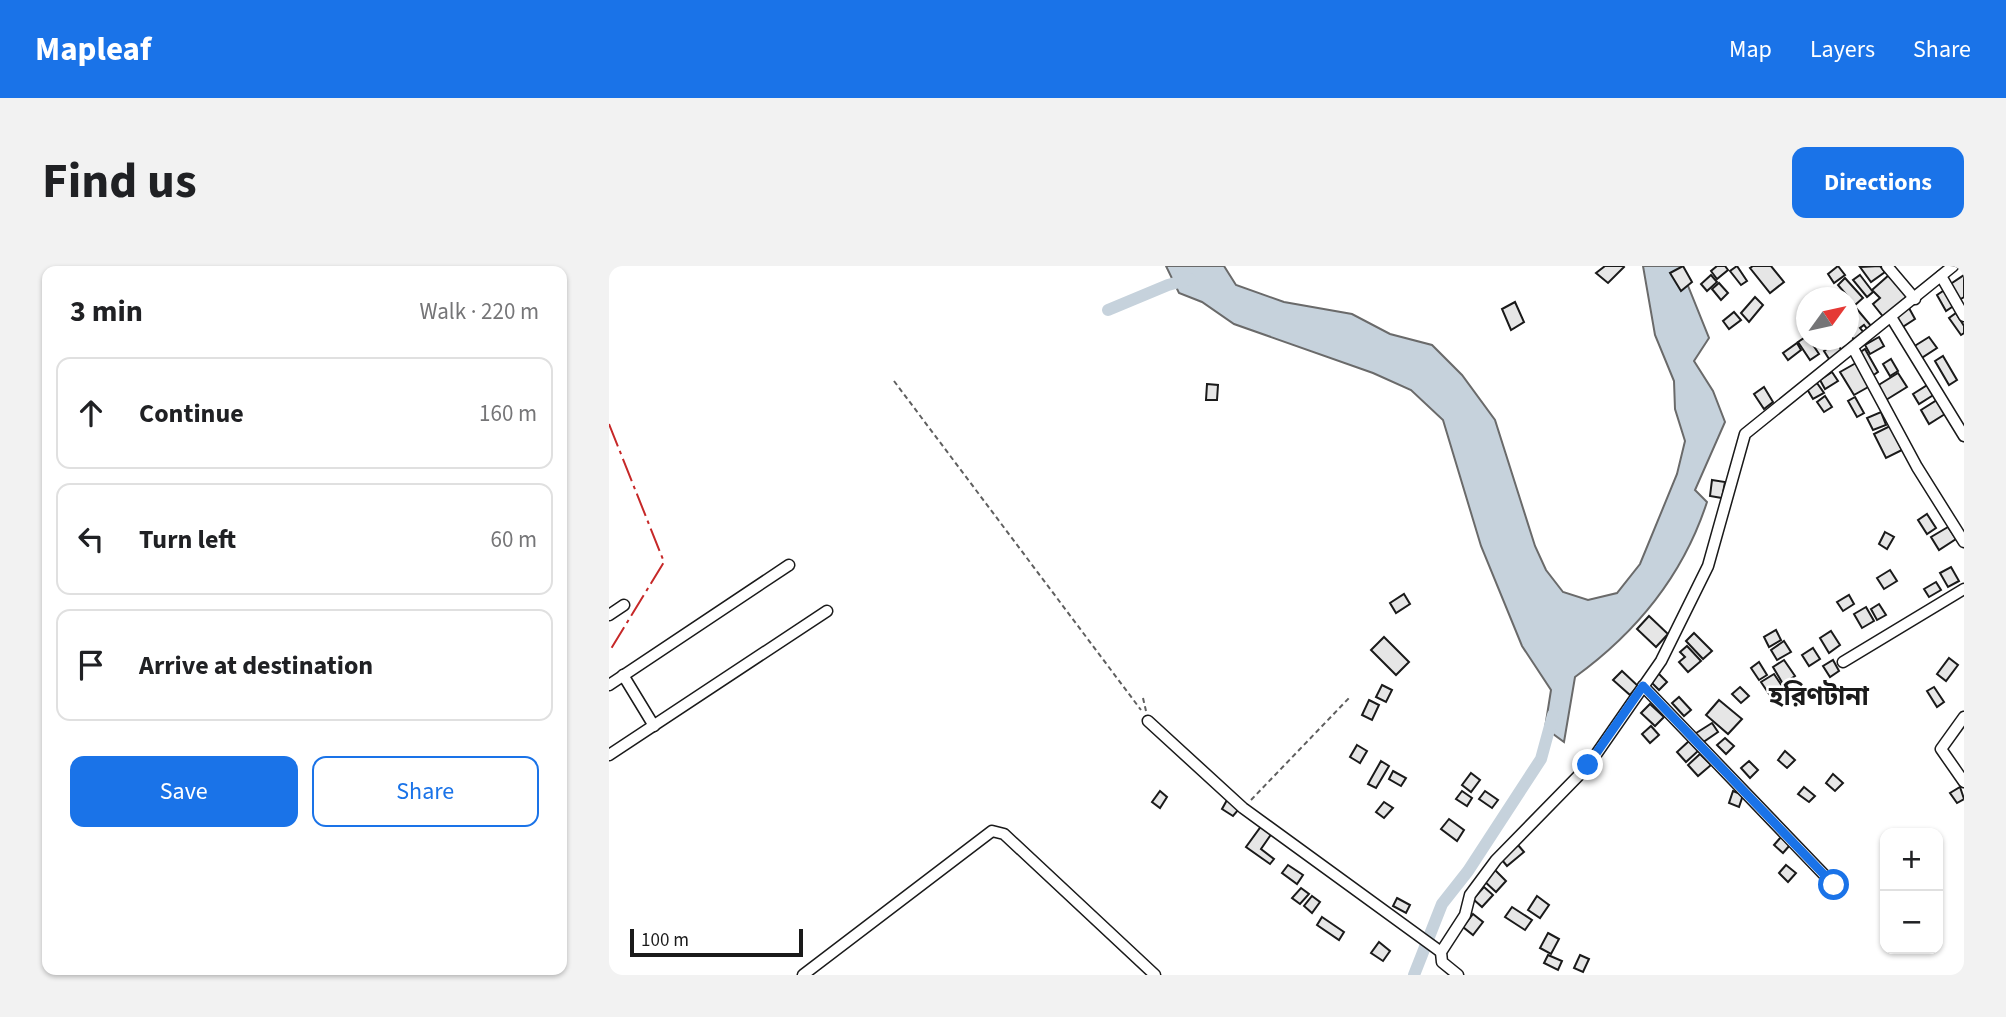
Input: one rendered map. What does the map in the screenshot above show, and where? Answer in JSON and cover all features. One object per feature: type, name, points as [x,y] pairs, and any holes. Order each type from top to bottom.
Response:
[{"type":"street","points":[[1887,266],[1915,299]]},
{"type":"street","points":[[1859,343],[1953,266]]},
{"type":"street","points":[[1941,276],[1964,316]]},
{"type":"street","points":[[1891,317],[1964,436]]},
{"type":"street","points":[[1458,975],[1442,962],[1441,952],[1465,915],[1470,895],[1496,860],[1588,765],[1661,661],[1708,566],[1745,434],[1850,350]]},
{"type":"street","points":[[1854,350],[1917,467],[1964,542]]},
{"type":"street","points":[[609,684],[789,565]]},
{"type":"street","points":[[1843,662],[1964,589]]},
{"type":"street","points":[[609,615],[624,605]]},
{"type":"street","points":[[609,755],[827,611]]},
{"type":"street","points":[[623,675],[654,726]]},
{"type":"street","points":[[1643,686],[1834,885]]},
{"type":"street","points":[[1964,717],[1941,749],[1964,782]]},
{"type":"street","points":[[1148,721],[1243,808],[1441,952]]},
{"type":"street","points":[[803,975],[992,831],[1004,834],[1155,975]]},
{"type":"path","points":[[894,381],[1148,721]]},
{"type":"path","points":[[1143,698],[1148,721]]},
{"type":"path","points":[[1243,808],[1349,698]]},
{"type":"shaded area","points":[[1166,266],[1224,266],[1236,285],[1284,302],[1352,314],[1390,334],[1432,345],[1462,375],[1495,420],[1535,546],[1546,570],[1563,592],[1588,600],[1617,593],[1640,564],[1677,474],[1685,441],[1675,409],[1674,381],[1655,335],[1643,266],[1680,266],[1709,338],[1694,361],[1713,391],[1725,422],[1695,490],[1707,502],[1685,554],[1655,600],[1618,641],[1575,677],[1564,742],[1545,728],[1551,690],[1522,646],[1481,546],[1443,420],[1411,390],[1373,373],[1234,324],[1202,302],[1179,293]]},
{"type":"building","points":[[1605,266],[1624,267],[1608,283],[1596,273]]},
{"type":"building","points":[[1683,266],[1692,282],[1681,291],[1670,273]]},
{"type":"building","points":[[1717,266],[1725,266],[1728,270],[1717,279],[1711,271]]},
{"type":"building","points":[[1737,266],[1747,281],[1741,285],[1730,271]]},
{"type":"building","points":[[1771,266],[1784,282],[1770,293],[1750,268]]},
{"type":"building","points":[[1838,266],[1845,275],[1834,283],[1828,274]]},
{"type":"building","points":[[1880,266],[1885,272],[1871,282],[1860,267]]},
{"type":"building","points":[[1711,275],[1717,282],[1707,291],[1701,284]]},
{"type":"building","points":[[1860,275],[1873,292],[1867,297],[1853,280]]},
{"type":"building","points":[[1889,275],[1909,297],[1885,319],[1873,304],[1880,298],[1872,290]]},
{"type":"building","points":[[1964,275],[1964,297],[1959,300],[1949,285]]},
{"type":"building","points":[[1845,278],[1853,287],[1840,287],[1838,285]]},
{"type":"building","points":[[1719,283],[1728,293],[1721,300],[1712,289]]},
{"type":"building","points":[[1946,289],[1955,305],[1946,311],[1937,295]]},
{"type":"building","points":[[1755,297],[1763,305],[1749,322],[1741,313]]},
{"type":"building","points":[[1515,302],[1524,322],[1511,330],[1502,309]]},
{"type":"building","points":[[1909,308],[1915,319],[1901,328],[1894,316]]},
{"type":"building","points":[[1734,312],[1741,320],[1729,329],[1723,321]]},
{"type":"building","points":[[1859,312],[1872,327],[1868,330],[1864,325],[1860,328],[1865,334],[1859,338]]},
{"type":"building","points":[[1956,313],[1964,326],[1964,333],[1961,335],[1949,318]]},
{"type":"building","points":[[1879,337],[1884,346],[1870,354],[1865,345]]},
{"type":"building","points":[[1929,337],[1937,348],[1920,359],[1913,347]]},
{"type":"building","points":[[1796,344],[1796,350],[1801,350],[1788,360],[1783,353]]},
{"type":"building","points":[[1865,349],[1878,372],[1872,376],[1859,353]]},
{"type":"building","points":[[1803,350],[1816,350],[1819,354],[1810,360]]},
{"type":"building","points":[[1842,350],[1844,353],[1831,362],[1824,351]]},
{"type":"building","points":[[1943,356],[1957,380],[1949,385],[1935,361]]},
{"type":"building","points":[[1891,359],[1898,371],[1890,376],[1883,364]]},
{"type":"building","points":[[1856,363],[1870,386],[1854,395],[1840,372]]},
{"type":"building","points":[[1832,372],[1838,381],[1825,389],[1820,380]]},
{"type":"building","points":[[1898,373],[1907,387],[1886,400],[1877,386]]},
{"type":"building","points":[[1817,383],[1824,393],[1813,399],[1807,389]]},
{"type":"building","points":[[1207,384],[1218,385],[1217,400],[1206,400]]},
{"type":"building","points":[[1929,384],[1935,394],[1919,404],[1913,394]]},
{"type":"building","points":[[1764,387],[1773,402],[1764,409],[1754,394]]},
{"type":"building","points":[[1825,396],[1832,407],[1824,412],[1817,402]]},
{"type":"building","points":[[1855,397],[1864,413],[1857,417],[1848,401]]},
{"type":"building","points":[[1937,400],[1945,414],[1929,424],[1921,410]]},
{"type":"building","points":[[1881,412],[1886,425],[1873,430],[1867,418]]},
{"type":"building","points":[[1890,426],[1902,450],[1886,458],[1874,434]]},
{"type":"building","points":[[1712,480],[1725,482],[1722,498],[1710,496]]},
{"type":"building","points":[[1927,514],[1936,528],[1927,534],[1918,520]]},
{"type":"building","points":[[1948,527],[1956,539],[1939,550],[1931,537]]},
{"type":"building","points":[[1885,532],[1894,537],[1887,549],[1879,544]]},
{"type":"building","points":[[1951,567],[1959,581],[1948,587],[1940,573]]},
{"type":"building","points":[[1890,570],[1897,581],[1884,589],[1877,578]]},
{"type":"building","points":[[1936,582],[1941,590],[1929,597],[1924,589]]},
{"type":"building","points":[[1404,594],[1410,604],[1396,613],[1390,603]]},
{"type":"building","points":[[1849,595],[1854,604],[1843,611],[1837,602]]},
{"type":"building","points":[[1879,604],[1886,615],[1877,620],[1871,609]]},
{"type":"building","points":[[1866,607],[1874,621],[1862,628],[1854,614]]},
{"type":"building","points":[[1649,616],[1668,634],[1656,647],[1637,629]]},
{"type":"building","points":[[1776,630],[1781,640],[1769,647],[1764,637]]},
{"type":"building","points":[[1831,631],[1840,645],[1829,653],[1820,638]]},
{"type":"building","points":[[1694,633],[1712,651],[1703,659],[1686,641]]},
{"type":"building","points":[[1384,637],[1409,662],[1396,675],[1371,650]]},
{"type":"building","points":[[1784,641],[1791,652],[1777,660],[1771,650]]},
{"type":"building","points":[[1687,646],[1701,661],[1688,672],[1679,662],[1685,657],[1680,652]]},
{"type":"building","points":[[1813,648],[1820,659],[1809,666],[1802,655]]},
{"type":"building","points":[[1949,658],[1958,665],[1946,681],[1937,674]]},
{"type":"building","points":[[1784,660],[1795,676],[1783,684],[1773,667]]},
{"type":"building","points":[[1833,660],[1839,671],[1830,677],[1823,666]]},
{"type":"building","points":[[1759,662],[1767,675],[1759,680],[1751,668]]},
{"type":"building","points":[[1622,671],[1638,686],[1630,695],[1613,680]]},
{"type":"building","points":[[1658,673],[1667,682],[1659,690],[1650,681]]},
{"type":"building","points":[[1774,674],[1782,686],[1769,694],[1761,682]]},
{"type":"building","points":[[1382,685],[1392,690],[1386,702],[1376,697]]},
{"type":"building","points":[[1740,687],[1749,696],[1741,703],[1732,694]]},
{"type":"building","points":[[1934,687],[1944,702],[1937,707],[1927,691]]},
{"type":"building","points":[[1679,697],[1691,710],[1684,716],[1672,703]]},
{"type":"building","points":[[1369,700],[1379,705],[1372,720],[1362,715]]},
{"type":"building","points":[[1719,700],[1742,719],[1728,734],[1706,715]]},
{"type":"building","points":[[1650,704],[1664,717],[1655,726],[1641,713]]},
{"type":"building","points":[[1712,723],[1718,732],[1699,745],[1693,735]]},
{"type":"building","points":[[1651,726],[1659,735],[1650,743],[1642,734]]},
{"type":"building","points":[[1725,738],[1734,746],[1726,754],[1717,745]]},
{"type":"building","points":[[1689,741],[1698,751],[1686,762],[1677,752]]},
{"type":"building","points":[[1357,745],[1367,751],[1360,763],[1350,757]]},
{"type":"building","points":[[1785,751],[1795,760],[1787,768],[1778,760]]},
{"type":"building","points":[[1700,754],[1711,765],[1698,776],[1688,765]]},
{"type":"building","points":[[1381,761],[1389,766],[1376,788],[1368,784]]},
{"type":"building","points":[[1749,761],[1758,770],[1750,778],[1741,768]]},
{"type":"building","points":[[1393,771],[1406,778],[1401,786],[1389,779]]},
{"type":"building","points":[[1471,773],[1480,780],[1471,792],[1462,785]]},
{"type":"building","points":[[1833,774],[1843,783],[1835,791],[1826,783]]},
{"type":"building","points":[[1804,787],[1815,796],[1809,802],[1798,794]]},
{"type":"building","points":[[1960,787],[1964,799],[1957,803],[1950,793]]},
{"type":"building","points":[[1160,791],[1167,797],[1160,808],[1152,802]]},
{"type":"building","points":[[1462,791],[1472,798],[1467,806],[1456,799]]},
{"type":"building","points":[[1485,791],[1498,800],[1492,808],[1479,799]]},
{"type":"building","points":[[1733,791],[1743,795],[1739,807],[1729,803]]},
{"type":"building","points":[[1227,800],[1239,809],[1233,816],[1222,809]]},
{"type":"building","points":[[1384,802],[1393,808],[1384,818],[1376,812]]},
{"type":"building","points":[[1449,819],[1464,830],[1457,841],[1441,829]]},
{"type":"building","points":[[1262,825],[1272,833],[1261,849],[1274,859],[1270,864],[1246,847]]},
{"type":"building","points":[[1781,837],[1790,845],[1783,853],[1774,845]]},
{"type":"building","points":[[1518,845],[1524,852],[1507,866],[1502,860]]},
{"type":"building","points":[[1288,865],[1303,875],[1297,884],[1282,873]]},
{"type":"building","points":[[1786,865],[1796,873],[1788,882],[1779,873]]},
{"type":"building","points":[[1494,869],[1506,881],[1496,892],[1483,880]]},
{"type":"building","points":[[1484,887],[1493,895],[1482,907],[1473,899]]},
{"type":"building","points":[[1301,888],[1309,894],[1300,904],[1292,898]]},
{"type":"building","points":[[1312,896],[1320,902],[1312,913],[1304,906]]},
{"type":"building","points":[[1537,896],[1549,905],[1540,918],[1528,910]]},
{"type":"building","points":[[1397,898],[1410,905],[1406,913],[1393,906]]},
{"type":"building","points":[[1512,907],[1532,920],[1525,930],[1505,917]]},
{"type":"building","points":[[1473,914],[1483,922],[1473,935],[1463,927]]},
{"type":"building","points":[[1322,917],[1344,932],[1339,940],[1317,925]]},
{"type":"building","points":[[1548,933],[1559,939],[1551,954],[1540,948]]},
{"type":"building","points":[[1379,942],[1390,951],[1383,961],[1371,953]]},
{"type":"building","points":[[1548,955],[1562,961],[1558,970],[1544,963]]},
{"type":"building","points":[[1580,955],[1589,959],[1583,972],[1574,968]]},
{"type":"waterway","points":[[1108,310],[1168,285],[1190,279]]},
{"type":"waterway","points":[[1414,975],[1442,904],[1468,871],[1541,759],[1553,715]]},
{"type":"power","points":[[609,424],[664,562],[609,652]]},
{"type":"district","name":"হরিণটানা","points":[[1819,696]]},
{"type":"route","points":[[1588,765],[1643,686],[1834,885]]}]
